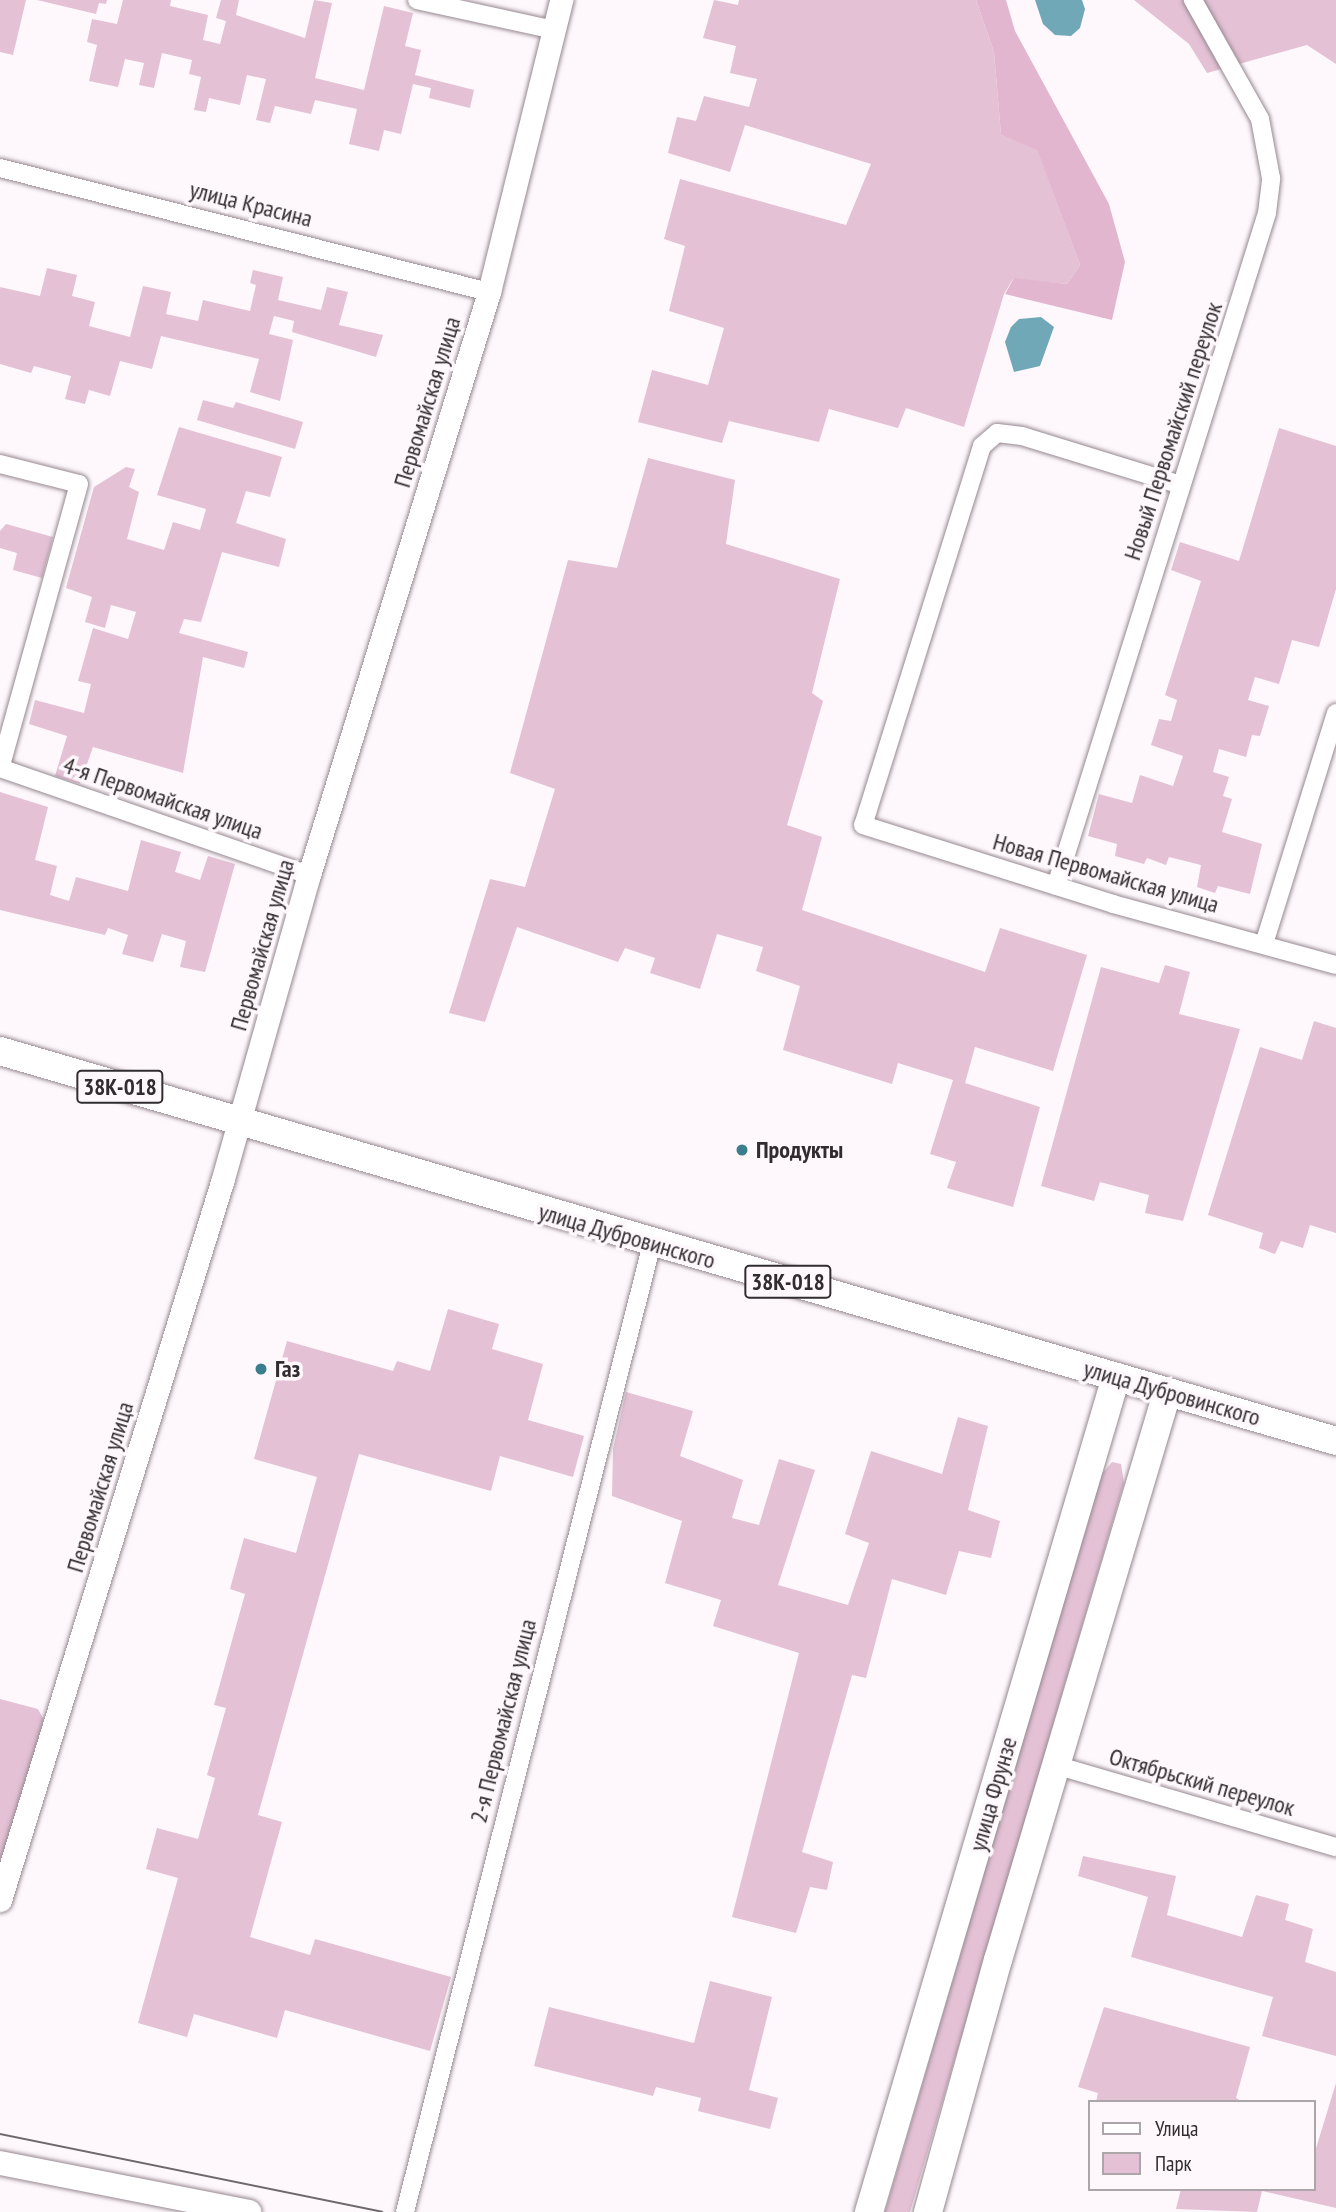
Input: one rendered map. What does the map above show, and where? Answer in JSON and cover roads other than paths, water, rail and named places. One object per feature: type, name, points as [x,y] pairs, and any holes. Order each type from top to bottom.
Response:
[{"type":"main road","name":"улица Дубровинского","points":[[0,1051],[652,1244],[1336,1441]]},
{"type":"main road","name":"улица Фрунзе","points":[[869,2212],[1116,1377]]},
{"type":"main road","name":"улица Фрунзе","points":[[928,2212],[1055,1765],[1167,1393]]},
{"type":"main road","points":[[0,2163],[249,2212]]},
{"type":"street","points":[[417,0],[555,30]]},
{"type":"street","name":"Первомайская улица","points":[[0,1900],[240,1122],[309,875],[489,292],[561,0]]},
{"type":"street","name":"Новый Первомайский переулок","points":[[1056,886],[1261,238],[1271,178],[1260,119],[1193,0]]},
{"type":"street","name":"улица Красина","points":[[0,168],[489,292]]},
{"type":"street","name":"Новая Первомайская улица","points":[[1181,485],[1023,436],[997,433],[982,446],[863,825],[1056,886],[1336,965]]},
{"type":"street","name":"4-я Первомайская улица","points":[[0,464],[79,484],[0,768],[309,875]]},
{"type":"street","points":[[1264,944],[1336,713]]},
{"type":"street","name":"2-я Первомайская улица","points":[[405,2212],[652,1244]]},
{"type":"street","name":"Октябрьский переулок","points":[[1055,1765],[1336,1847]]},
{"type":"water","points":[[1035,0],[1082,0],[1085,9],[1080,28],[1071,36],[1055,35],[1043,24]]},
{"type":"water","points":[[1041,317],[1054,327],[1040,366],[1014,372],[1005,342],[1011,327],[1019,319]]},
{"type":"tram line","points":[[0,2134],[382,2212]]},
{"type":"place","name":"Продукты","points":[[742,1150]]},
{"type":"place","name":"Газ","points":[[261,1369]]}]
